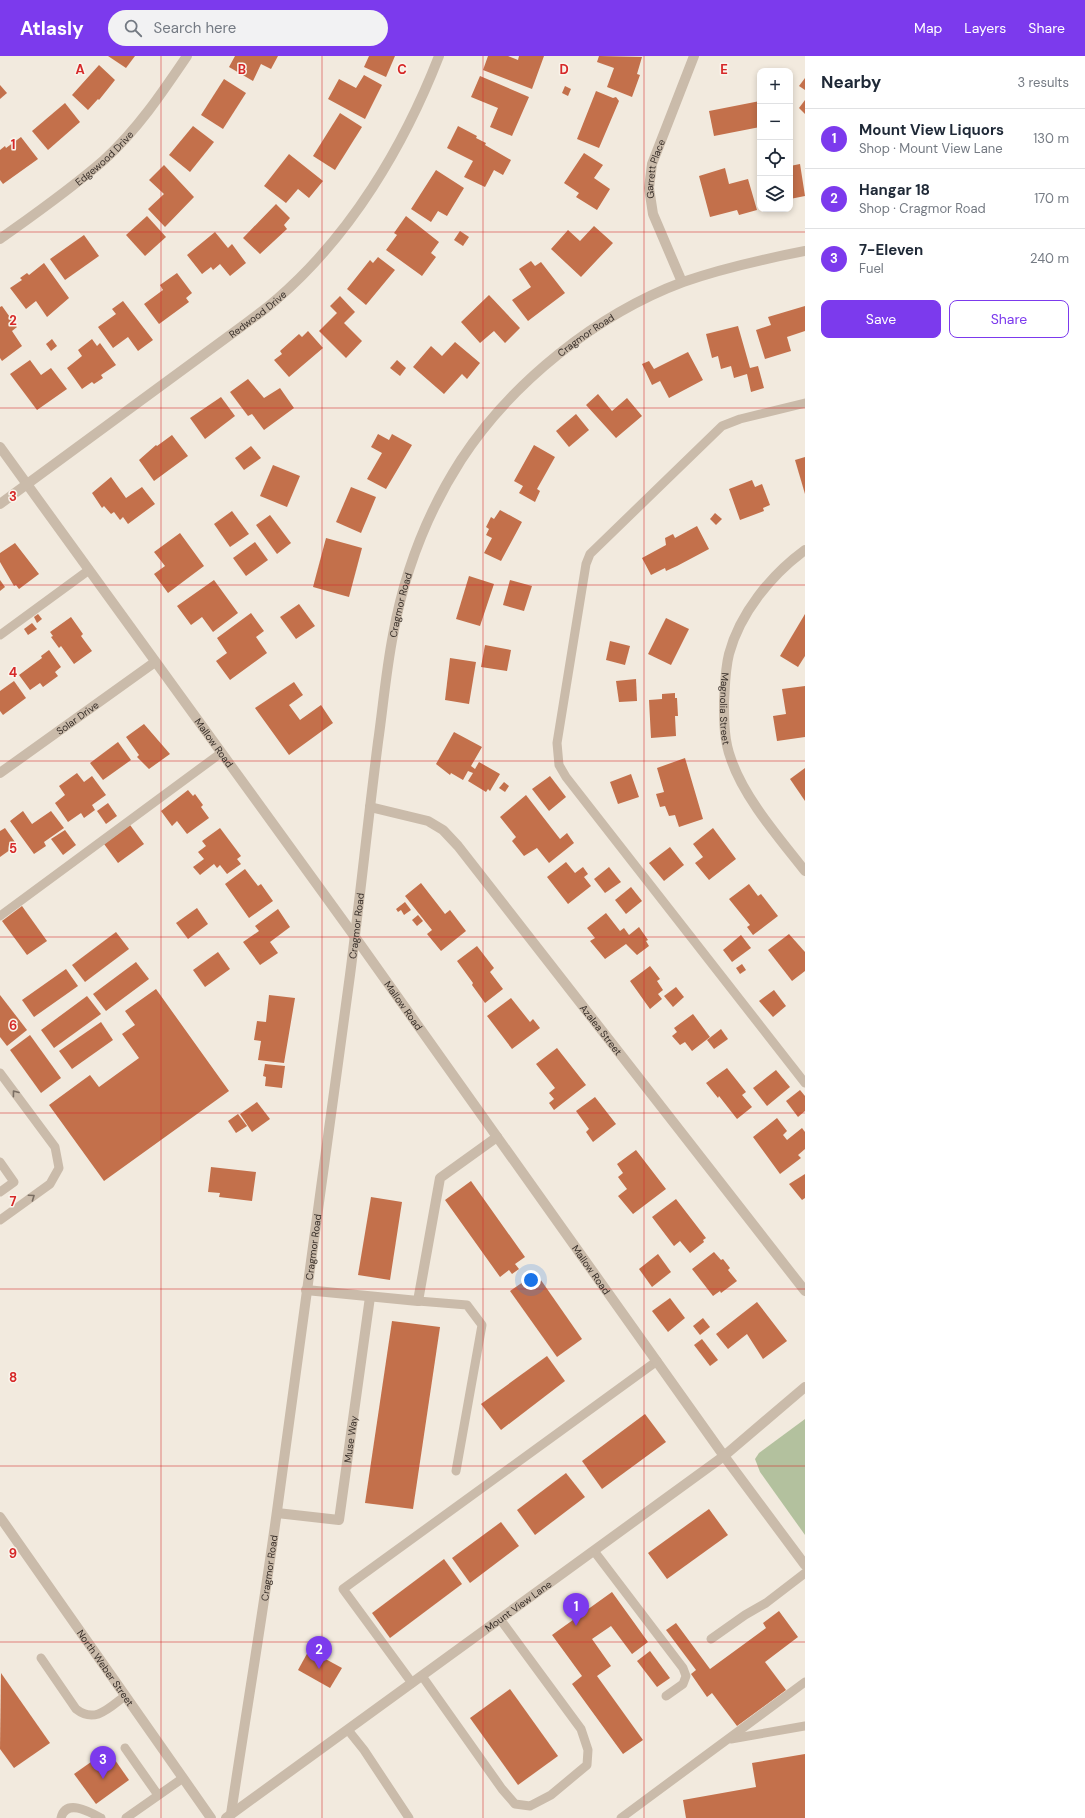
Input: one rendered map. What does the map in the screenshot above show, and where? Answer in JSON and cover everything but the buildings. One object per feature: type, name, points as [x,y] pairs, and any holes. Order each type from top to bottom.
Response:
[{"type":"street","name":"Edgewood Drive","points":[[0,239],[72,187],[104,160],[152,108],[187,56]]},
{"type":"street","name":"Redwood Drive","points":[[0,504],[277,299],[310,266],[342,230],[380,176],[406,131],[440,56]]},
{"type":"street","name":"Garrett Place","points":[[682,282],[653,214],[649,188],[652,164],[694,56]]},
{"type":"street","name":"Cragmor Road","points":[[228,1816],[277,1513],[355,937],[370,807],[393,635],[406,578],[419,540],[439,499],[462,459],[486,427],[519,390],[550,361],[587,332],[621,311],[682,282],[751,261],[805,251]]},
{"type":"street","name":"Mallow Road","points":[[0,447],[355,937],[724,1456],[805,1565]]},
{"type":"street","name":"Magnolia Street","points":[[805,550],[788,562],[771,580],[737,630],[729,653],[725,674],[724,710],[725,738],[731,760],[743,784],[762,815],[805,870]]},
{"type":"street","name":"Solar Drive","points":[[0,773],[155,662]]},
{"type":"street","name":"Azalea Street","points":[[370,807],[428,821],[443,830],[458,846],[805,1291]]},
{"type":"street","points":[[306,1290],[418,1301],[440,1178],[497,1137]]},
{"type":"street","name":"Muse Way","points":[[277,1513],[339,1520],[370,1297]]},
{"type":"street","name":"Mount View Lane","points":[[228,1816],[724,1456],[805,1387]]},
{"type":"street","name":"North Weber Street","points":[[0,1517],[211,1818]]},
{"type":"lane","points":[[805,403],[740,419],[722,426],[590,554],[586,564],[558,743],[560,765],[566,778],[805,1083]]},
{"type":"lane","points":[[0,635],[89,570]]},
{"type":"lane","points":[[0,916],[221,753]]},
{"type":"lane","points":[[0,1073],[55,1147],[59,1168],[50,1184],[0,1220]]},
{"type":"lane","points":[[0,1162],[14,1182],[0,1192]]},
{"type":"lane","points":[[418,1301],[467,1305],[482,1325],[456,1471]]},
{"type":"lane","points":[[412,1683],[343,1589],[657,1361]]},
{"type":"lane","points":[[594,1551],[683,1668],[686,1676],[683,1684],[666,1696]]},
{"type":"lane","points":[[712,1640],[745,1615],[766,1603],[805,1572]]},
{"type":"lane","points":[[422,1676],[502,1789],[515,1804],[530,1806],[551,1794],[587,1765],[588,1750],[581,1729],[500,1619]]},
{"type":"lane","points":[[41,1658],[76,1709],[83,1715],[91,1717],[101,1713],[125,1696]]},
{"type":"lane","points":[[621,1818],[729,1740],[805,1682]]},
{"type":"lane","points":[[729,1740],[805,1726]]},
{"type":"lane","points":[[348,1730],[364,1750],[409,1818]]},
{"type":"lane","points":[[125,1748],[158,1795]]},
{"type":"lane","points":[[126,1818],[183,1778]]},
{"type":"lane","points":[[61,1818],[65,1811],[73,1808],[81,1808],[101,1818]]},
{"type":"green space","points":[[805,1419],[805,1535],[760,1472],[755,1459],[759,1453]]},
{"type":"place","name":"Mount View Liquors","points":[[576,1626]]},
{"type":"place","name":"Hangar 18","points":[[319,1669]]},
{"type":"place","name":"7-Eleven","points":[[103,1779]]}]
